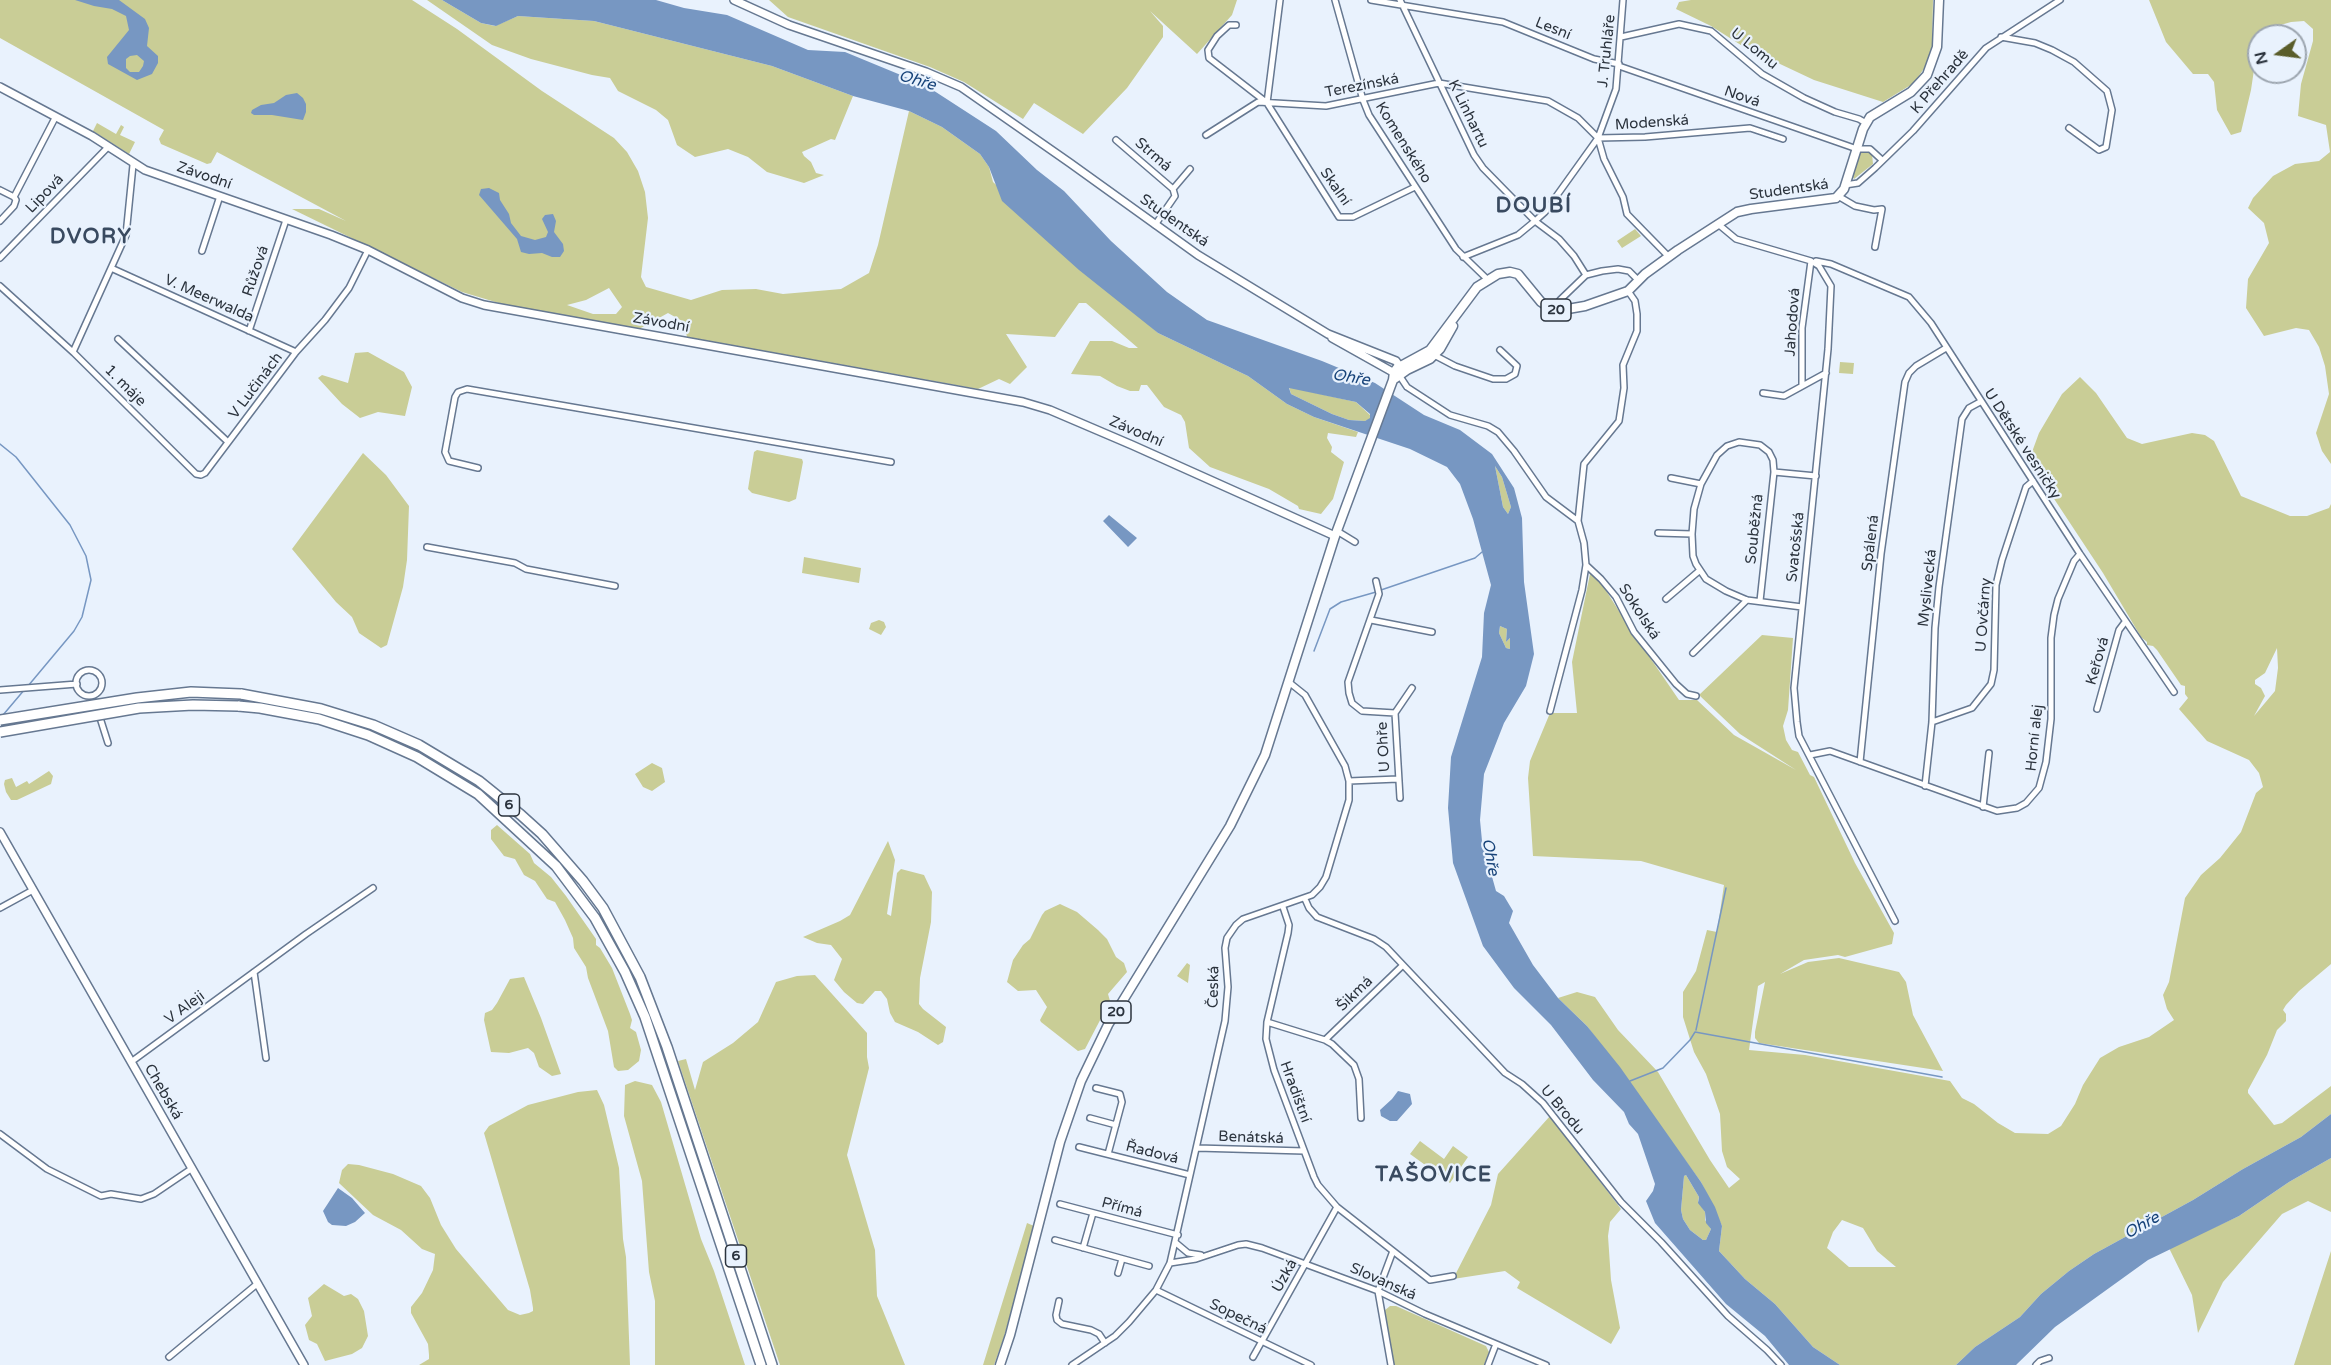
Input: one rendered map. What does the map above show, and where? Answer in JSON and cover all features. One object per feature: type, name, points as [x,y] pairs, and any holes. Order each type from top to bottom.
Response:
[{"type":"highway","name":"6","points":[[0,720],[137,698],[191,692],[241,694],[321,709],[373,725],[419,745],[479,781],[521,815],[562,856],[603,908],[640,977],[667,1047],[772,1365]]},
{"type":"highway","name":"6","points":[[0,732],[139,708],[194,705],[260,708],[320,719],[368,735],[417,757],[477,794],[556,866],[595,918],[625,972],[645,1017],[760,1365]]},
{"type":"main road","points":[[1866,123],[1877,112],[1911,92],[1927,75],[1937,46],[1939,0]]},
{"type":"main road","name":"Studentská","points":[[1486,280],[1504,272],[1518,274],[1550,308],[1562,310],[1599,303],[1628,291],[1669,257],[1743,210],[1825,201],[1838,196],[1845,185],[1866,123]]},
{"type":"main road","points":[[1397,373],[1426,362],[1466,300],[1486,280]]},
{"type":"main road","points":[[1397,373],[1414,360],[1432,352]]},
{"type":"main road","name":"20","points":[[1000,1365],[1010,1335],[1060,1142],[1081,1081],[1108,1025],[1244,801],[1265,755],[1290,683],[1336,533],[1397,373]]},
{"type":"street","name":"Studentská","points":[[734,0],[789,25],[961,87],[1194,252],[1328,334],[1335,341],[1397,373]]},
{"type":"street","points":[[1267,103],[1280,0]]},
{"type":"street","name":"Komenského","points":[[1335,0],[1362,100],[1369,115],[1463,257],[1486,280]]},
{"type":"street","name":"Lesní","points":[[1371,0],[1401,2],[1503,22],[1594,59],[1619,65]]},
{"type":"street","name":"J. Truhláře","points":[[1598,138],[1614,99],[1619,65],[1623,0]]},
{"type":"street","name":"K Přehradě","points":[[1845,185],[1858,183],[1912,131],[1986,48],[2060,0]]},
{"type":"street","name":"K Linhartu","points":[[1401,2],[1478,162],[1535,221],[1559,239],[1574,256],[1586,276]]},
{"type":"street","name":"U Lomu","points":[[1621,37],[1679,24],[1711,31],[1762,74],[1825,107],[1866,123]]},
{"type":"street","points":[[1236,25],[1229,25],[1217,36],[1208,50],[1209,58],[1267,103]]},
{"type":"street","points":[[2001,37],[2052,50],[2074,62],[2107,91],[2112,110],[2106,147],[2099,150],[2069,128]]},
{"type":"street","name":"Nová","points":[[1619,65],[1857,149],[1870,149],[1882,160]]},
{"type":"street","points":[[1439,83],[1548,101],[1578,118],[1598,138],[1604,159],[1623,197],[1627,214],[1669,257]]},
{"type":"street","name":"Terezínská","points":[[1267,103],[1326,106],[1439,83]]},
{"type":"street","name":"Závodní","points":[[0,87],[108,147],[133,165],[331,235],[368,250],[462,298],[484,306],[890,376],[1023,402],[1050,410],[1336,533]]},
{"type":"street","points":[[1206,135],[1258,102],[1267,103]]},
{"type":"street","name":"Skalní","points":[[1267,103],[1340,217],[1353,217],[1415,187]]},
{"type":"street","points":[[14,197],[55,118]]},
{"type":"street","name":"Modenská","points":[[1463,257],[1518,235],[1535,221],[1545,212],[1598,138],[1645,137],[1750,128],[1783,139]]},
{"type":"street","name":"Strmá","points":[[1116,140],[1173,189],[1175,196],[1155,225]]},
{"type":"street","name":"Lipová","points":[[0,258],[108,147]]},
{"type":"street","points":[[73,352],[126,235],[133,165]]},
{"type":"street","name":"Strmá","points":[[1173,189],[1190,169]]},
{"type":"street","points":[[0,190],[14,197],[16,203],[0,221]]},
{"type":"street","points":[[202,251],[220,196]]},
{"type":"street","points":[[1838,196],[1855,206],[1882,210],[1875,247]]},
{"type":"street","name":"Růžová","points":[[249,331],[286,220]]},
{"type":"street","points":[[1718,224],[1737,239],[1811,261]]},
{"type":"street","name":"V Lučinách","points":[[118,339],[228,442],[296,352],[349,288],[368,250]]},
{"type":"street","name":"U Dětské vesničky","points":[[1811,261],[1831,264],[1868,275],[1908,297],[1931,323],[2080,554],[2174,692]]},
{"type":"street","name":"Svatošská","points":[[1811,261],[1819,266],[1832,286],[1826,373],[1794,688],[1799,736],[1895,921]]},
{"type":"street","name":"Jahodová","points":[[1802,385],[1802,328],[1811,261]]},
{"type":"street","name":"V. Meerwalda","points":[[111,268],[296,352]]},
{"type":"street","points":[[1560,300],[1586,276],[1618,269],[1629,271],[1639,281]]},
{"type":"street","name":"1. máje","points":[[0,286],[73,352],[196,474],[205,473],[228,442]]},
{"type":"street","points":[[1550,711],[1587,565],[1578,521],[1584,464],[1619,421],[1624,388],[1623,365],[1636,331],[1638,314],[1635,301],[1628,291]]},
{"type":"street","name":"Spálená","points":[[1860,762],[1881,554],[1905,382],[1909,373],[1916,366],[1946,348]]},
{"type":"street","points":[[1432,352],[1455,366],[1493,379],[1506,379],[1515,374],[1516,366],[1500,350]]},
{"type":"street","points":[[1397,373],[1407,387],[1443,411],[1488,426],[1498,432],[1546,497],[1578,521]]},
{"type":"street","points":[[1763,393],[1784,396],[1826,373]]},
{"type":"street","points":[[478,468],[449,461],[445,455],[455,397],[462,390],[467,389],[891,462]]},
{"type":"street","name":"Myslivecká","points":[[1925,786],[1932,722],[1936,608],[1962,418],[1969,408],[1980,402]]},
{"type":"street","name":"Souběžná","points":[[1701,483],[1717,456],[1733,443],[1750,442],[1760,445],[1769,452],[1773,460],[1774,472],[1760,601]]},
{"type":"street","points":[[1774,472],[1816,476]]},
{"type":"street","points":[[1671,478],[1701,483],[1694,509],[1692,534],[1693,556],[1699,571],[1715,585],[1747,600],[1802,607]]},
{"type":"street","name":"U Ovčárny","points":[[1932,722],[1972,708],[1991,684],[1994,670],[1996,585],[2026,488],[2033,481]]},
{"type":"street","points":[[1336,533],[1355,542]]},
{"type":"street","points":[[1658,533],[1692,534]]},
{"type":"street","points":[[427,547],[515,563],[526,569],[615,586]]},
{"type":"street","name":"Horní alej","points":[[1809,755],[1830,751],[1997,811],[2017,808],[2033,797],[2044,777],[2051,719],[2050,660],[2054,615],[2058,599],[2074,561],[2080,554]]},
{"type":"street","name":"Sokolská","points":[[1587,565],[1616,597],[1634,632],[1676,684],[1687,694],[1696,696]]},
{"type":"street","points":[[1666,599],[1699,571]]},
{"type":"street","name":"U Ohře","points":[[1376,581],[1379,591],[1348,682],[1349,693],[1352,703],[1362,711],[1395,713]]},
{"type":"street","points":[[1693,653],[1747,600]]},
{"type":"street","points":[[1371,620],[1432,632]]},
{"type":"street","name":"Keřová","points":[[2097,709],[2119,630],[2125,622]]},
{"type":"street","points":[[85,671],[96,672],[102,682],[100,690],[93,695],[82,693],[77,684],[79,676],[85,671]]},
{"type":"street","name":"Česká","points":[[1072,1365],[1105,1343],[1129,1322],[1156,1290],[1170,1263],[1225,1021],[1228,987],[1225,948],[1227,938],[1236,925],[1243,920],[1305,899],[1318,890],[1326,877],[1348,800],[1349,782],[1346,766],[1305,695],[1290,683]]},
{"type":"street","points":[[0,690],[77,684]]},
{"type":"street","name":"U Ohře","points":[[1400,798],[1395,713],[1412,688]]},
{"type":"street","points":[[93,695],[108,743]]},
{"type":"street","points":[[1983,807],[1989,753]]},
{"type":"street","name":"U Ohře","points":[[1349,782],[1398,779]]},
{"type":"street","name":"Chebská","points":[[0,832],[304,1365]]},
{"type":"street","name":"V Aleji","points":[[131,1062],[373,888]]},
{"type":"street","points":[[0,908],[33,890]]},
{"type":"street","name":"U Brodu","points":[[1305,899],[1317,917],[1374,939],[1402,965],[1505,1073],[1522,1084],[1542,1103],[1621,1202],[1728,1316],[1767,1350],[1780,1365]]},
{"type":"street","name":"Hradištní","points":[[1283,907],[1289,926],[1267,1022],[1266,1039],[1271,1061],[1318,1185],[1337,1207],[1430,1280],[1453,1276]]},
{"type":"street","name":"Šikmá","points":[[1325,1040],[1402,965]]},
{"type":"street","points":[[254,972],[266,1058]]},
{"type":"street","points":[[1267,1022],[1325,1040],[1347,1058],[1358,1072],[1361,1118]]},
{"type":"street","name":"Řadová","points":[[1096,1088],[1120,1094],[1122,1102],[1108,1154]]},
{"type":"street","name":"Řadová","points":[[1090,1118],[1116,1125]]},
{"type":"street","points":[[0,1134],[46,1169],[101,1196],[111,1194],[141,1199],[154,1194],[191,1169]]},
{"type":"street","name":"Řadová","points":[[1079,1147],[1190,1175]]},
{"type":"street","name":"Benátská","points":[[1197,1148],[1304,1152]]},
{"type":"street","name":"Přímá","points":[[1060,1204],[1178,1235]]},
{"type":"street","name":"Úzká","points":[[1253,1357],[1337,1207]]},
{"type":"street","points":[[1083,1248],[1093,1213]]},
{"type":"street","points":[[1055,1240],[1101,1256],[1149,1266]]},
{"type":"street","points":[[1176,1243],[1188,1253],[1206,1255]]},
{"type":"street","name":"Slovanská","points":[[1170,1263],[1191,1260],[1246,1244],[1306,1263],[1378,1291],[1425,1314],[1546,1365]]},
{"type":"street","points":[[1391,1365],[1378,1291],[1393,1251]]},
{"type":"street","points":[[1118,1273],[1122,1259]]},
{"type":"street","points":[[169,1357],[257,1284]]},
{"type":"street","name":"Sopečná","points":[[1156,1290],[1311,1365]]},
{"type":"street","points":[[1059,1301],[1057,1320],[1062,1324],[1091,1330],[1099,1334],[1105,1343]]},
{"type":"street","points":[[1488,1365],[1496,1344]]},
{"type":"street","points":[[2036,1365],[2049,1358]]},
{"type":"green space","points":[[0,0],[412,0],[457,29],[542,91],[614,138],[627,152],[638,171],[645,192],[648,218],[641,277],[646,287],[691,300],[722,290],[756,289],[783,294],[841,289],[869,273],[878,245],[909,111],[942,127],[980,154],[989,167],[993,182],[1158,333],[1248,376],[1287,404],[1314,417],[1358,432],[1356,437],[1328,433],[1331,452],[1344,462],[1333,499],[1321,514],[1299,509],[1298,506],[1269,489],[1210,467],[1189,448],[1185,422],[1181,415],[1164,407],[1147,385],[1141,385],[1139,391],[1130,391],[1100,376],[1071,374],[1090,341],[1112,341],[1129,348],[1138,348],[1086,303],[1079,303],[1055,337],[1006,334],[1027,367],[1010,384],[999,379],[978,389],[687,337],[684,322],[668,313],[639,329],[502,304],[462,292],[292,209],[319,209],[346,221],[217,152],[211,163],[207,164],[161,144],[159,139],[164,130],[0,38]],"holes":[[[609,288],[622,307],[616,314],[593,314],[567,305],[586,300]]]},
{"type":"green space","points":[[427,0],[442,0],[481,23],[495,26],[518,16],[594,21],[772,66],[853,96],[835,140],[831,139],[802,152],[811,162],[816,173],[824,175],[804,183],[767,172],[748,157],[728,149],[695,157],[677,145],[668,120],[656,110],[618,91],[610,78],[531,59],[492,45]]},
{"type":"green space","points":[[769,0],[1237,0],[1232,15],[1197,54],[1150,11],[1163,26],[1163,37],[1127,88],[1083,134],[1034,103],[1023,119],[964,82],[930,67],[788,17]]},
{"type":"green space","points":[[1691,0],[1933,0],[1932,46],[1925,67],[1914,83],[1883,102],[1814,80],[1744,47],[1711,26],[1676,9],[1679,2]]},
{"type":"green space","points":[[2149,0],[2331,0],[2331,464],[2322,451],[2316,433],[2329,394],[2325,366],[2319,347],[2309,330],[2296,328],[2264,336],[2246,308],[2248,279],[2269,243],[2264,223],[2248,208],[2253,198],[2273,176],[2295,164],[2319,161],[2330,152],[2326,125],[2298,116],[2301,84],[2307,84],[2307,62],[2313,41],[2313,29],[2304,21],[2284,24],[2247,24],[2247,84],[2252,84],[2241,132],[2231,135],[2217,110],[2214,82],[2208,74],[2193,74],[2166,42]]},
{"type":"green space","points":[[97,123],[116,134],[121,125],[124,127],[120,135],[135,142],[129,154],[93,131]]},
{"type":"green space","points":[[1864,151],[1872,154],[1873,164],[1854,179],[1852,175],[1860,153]]},
{"type":"green space","points":[[1635,229],[1641,236],[1622,248],[1617,241]]},
{"type":"green space","points":[[368,352],[404,372],[412,387],[405,416],[378,412],[360,418],[342,404],[318,378],[322,375],[348,383],[355,353]]},
{"type":"green space","points":[[1840,362],[1854,363],[1853,374],[1839,373]]},
{"type":"green space","points":[[2080,377],[2096,393],[2127,438],[2142,444],[2192,433],[2205,435],[2214,441],[2241,496],[2290,516],[2307,516],[2329,508],[2331,504],[2331,964],[2286,1005],[2283,1010],[2286,1014],[2286,1021],[2277,1030],[2248,1093],[2274,1125],[2282,1123],[2331,1086],[2331,1114],[2301,1137],[2094,1254],[2041,1294],[2020,1317],[1975,1347],[1956,1365],[1840,1365],[1813,1347],[1775,1304],[1745,1279],[1719,1251],[1722,1226],[1701,1182],[1587,1026],[1558,998],[1577,992],[1595,997],[1618,1030],[1658,1072],[1729,1188],[1740,1179],[1727,1167],[1722,1151],[1720,1114],[1706,1074],[1694,1052],[1683,1017],[1683,992],[1696,971],[1707,930],[1717,932],[1724,885],[1641,861],[1533,856],[1528,778],[1530,761],[1550,713],[1577,713],[1572,662],[1590,574],[1600,581],[1679,700],[1697,700],[1734,735],[1796,770],[1740,734],[1699,695],[1762,635],[1793,638],[1788,710],[1783,726],[1786,740],[1792,750],[1798,752],[1810,775],[1814,777],[1855,863],[1894,933],[1892,944],[1845,957],[1838,955],[1804,960],[1780,974],[1808,962],[1839,958],[1899,972],[1906,982],[1913,1015],[1943,1071],[1759,1043],[1755,1038],[1755,1032],[1765,982],[1758,986],[1749,1050],[1805,1055],[1950,1081],[1962,1098],[2015,1133],[2048,1134],[2061,1126],[2100,1058],[2119,1047],[2149,1037],[2174,1020],[2167,1009],[2163,995],[2169,982],[2185,898],[2201,875],[2220,858],[2241,832],[2256,793],[2263,787],[2259,773],[2249,760],[2207,741],[2179,709],[2188,698],[2185,694],[2185,686],[2181,685],[2157,650],[2147,645],[2141,637],[2103,573],[2037,473],[2032,452],[2039,433],[2062,394]],"holes":[[[2277,648],[2278,668],[2275,691],[2254,716],[2265,696],[2261,688],[2255,684],[2255,680],[2265,673]],[[1842,1220],[1863,1228],[1877,1251],[1896,1267],[1849,1267],[1827,1248],[1833,1232]]]},
{"type":"green space","points":[[1289,387],[1356,402],[1370,415],[1370,419],[1349,420],[1332,414],[1291,394]]},
{"type":"green space","points":[[757,450],[802,459],[796,499],[789,502],[752,493],[748,489],[754,452]]},
{"type":"green space","points":[[363,453],[386,475],[409,506],[407,560],[403,587],[387,645],[381,648],[359,633],[352,617],[336,602],[292,549]]},
{"type":"green space","points":[[1495,466],[1502,477],[1511,507],[1508,514],[1503,507]]},
{"type":"green space","points":[[804,557],[861,568],[859,583],[802,573]]},
{"type":"green space","points":[[879,620],[884,622],[886,627],[881,635],[869,629],[871,623]]},
{"type":"green space","points":[[1500,626],[1507,629],[1506,642],[1510,638],[1510,649],[1506,648],[1499,633]]},
{"type":"green space","points":[[652,763],[662,768],[665,782],[652,791],[643,787],[635,774]]},
{"type":"green space","points":[[49,771],[53,776],[51,784],[17,800],[11,800],[6,792],[5,780],[12,778],[16,787],[27,781],[29,784]]},
{"type":"green space","points":[[497,825],[530,854],[534,863],[551,877],[596,939],[596,945],[612,968],[632,1020],[630,1028],[636,1032],[641,1050],[639,1061],[628,1070],[618,1071],[614,1067],[608,1031],[586,967],[574,948],[573,938],[565,920],[555,902],[547,899],[535,881],[524,875],[515,859],[504,856],[491,839],[491,830]]},
{"type":"green space","points":[[888,841],[895,860],[887,914],[891,916],[897,873],[901,869],[924,875],[932,892],[931,922],[920,978],[919,1004],[946,1027],[943,1042],[938,1045],[918,1032],[895,1022],[887,999],[881,991],[875,991],[863,1004],[857,1003],[834,980],[842,959],[831,945],[817,943],[803,937],[850,915]]},
{"type":"green space","points":[[1060,904],[1077,912],[1107,939],[1116,957],[1124,963],[1127,972],[1108,994],[1110,1001],[1085,1049],[1078,1051],[1041,1022],[1047,1007],[1036,990],[1018,991],[1007,982],[1013,960],[1030,939],[1042,915],[1045,911]]},
{"type":"green space","points":[[1187,963],[1190,965],[1188,983],[1177,976]]},
{"type":"green space","points":[[815,975],[867,1033],[869,1068],[847,1155],[875,1250],[877,1296],[905,1365],[780,1365],[678,1061],[686,1059],[695,1090],[703,1062],[733,1043],[758,1022],[776,982],[797,976]]},
{"type":"green space","points":[[524,977],[561,1074],[552,1076],[539,1067],[534,1053],[528,1048],[509,1053],[491,1052],[484,1020],[485,1013],[492,1010],[510,979]]},
{"type":"green space","points":[[635,1081],[652,1085],[661,1102],[701,1239],[745,1365],[655,1365],[655,1301],[649,1272],[642,1181],[624,1116],[625,1085]]},
{"type":"green space","points":[[597,1090],[604,1105],[619,1168],[626,1257],[630,1365],[419,1365],[429,1359],[428,1344],[411,1313],[411,1307],[422,1293],[433,1270],[435,1254],[422,1249],[401,1230],[373,1215],[339,1183],[342,1170],[348,1164],[359,1165],[393,1174],[421,1186],[430,1198],[441,1225],[456,1249],[508,1310],[520,1315],[529,1313],[533,1311],[530,1290],[484,1133],[489,1126],[528,1105],[578,1092]]},
{"type":"green space","points":[[1550,1116],[1621,1209],[1610,1222],[1608,1236],[1611,1280],[1620,1328],[1611,1344],[1517,1288],[1520,1282],[1505,1271],[1453,1279],[1491,1205],[1498,1174]]},
{"type":"green space","points":[[1420,1141],[1444,1159],[1453,1146],[1468,1157],[1450,1183],[1410,1154]]},
{"type":"green space","points":[[2331,1158],[2331,1212],[2308,1201],[2282,1214],[2223,1282],[2198,1333],[2192,1295],[2169,1248],[2239,1216],[2289,1182]]},
{"type":"green space","points":[[1686,1175],[1699,1197],[1698,1201],[1705,1212],[1705,1220],[1711,1229],[1706,1240],[1690,1230],[1683,1219],[1681,1210],[1684,1176]]},
{"type":"green space","points":[[1027,1223],[1034,1226],[1004,1337],[994,1365],[983,1365]]},
{"type":"green space","points":[[2331,1251],[2331,1365],[2294,1365]]},
{"type":"green space","points":[[324,1284],[344,1296],[351,1294],[358,1299],[364,1311],[368,1336],[362,1348],[352,1354],[325,1361],[317,1344],[309,1340],[305,1325],[312,1316],[308,1298]]},
{"type":"green space","points":[[1390,1306],[1396,1306],[1486,1346],[1489,1352],[1484,1365],[1394,1365],[1384,1311]]},
{"type":"water","points":[[75,0],[119,0],[145,19],[149,28],[147,46],[158,56],[158,63],[152,74],[137,80],[108,64],[107,57],[129,30],[126,16],[112,9]],"holes":[[[137,55],[144,61],[139,72],[130,72],[126,68],[126,59],[130,56]]]},
{"type":"water","name":"Ohře","points":[[442,0],[656,0],[684,8],[727,15],[808,50],[845,52],[925,85],[996,131],[1037,170],[1064,191],[1111,241],[1167,292],[1207,320],[1322,361],[1375,383],[1424,415],[1460,430],[1492,454],[1514,488],[1522,518],[1524,582],[1534,654],[1526,686],[1504,723],[1484,774],[1480,820],[1482,841],[1496,891],[1504,896],[1513,911],[1509,923],[1533,965],[1558,998],[1587,1026],[1620,1067],[1701,1182],[1715,1207],[1722,1226],[1719,1251],[1745,1279],[1775,1304],[1813,1347],[1840,1365],[1789,1365],[1765,1336],[1726,1304],[1655,1223],[1646,1201],[1655,1184],[1638,1134],[1629,1124],[1624,1112],[1593,1080],[1551,1025],[1514,988],[1483,946],[1453,863],[1448,808],[1451,757],[1482,657],[1484,613],[1491,585],[1473,519],[1460,484],[1447,467],[1410,449],[1314,417],[1287,404],[1248,376],[1158,333],[1079,270],[1002,201],[989,167],[980,154],[942,127],[909,111],[853,96],[772,66],[594,21],[518,16],[496,26],[481,23]],"holes":[[[1289,388],[1356,402],[1370,414],[1370,418],[1365,421],[1349,420],[1291,394]],[[1495,466],[1502,477],[1511,507],[1508,514],[1503,507]],[[1500,626],[1507,629],[1506,642],[1510,638],[1510,649],[1506,648],[1499,633]],[[1686,1175],[1699,1197],[1698,1203],[1705,1212],[1706,1223],[1711,1229],[1706,1240],[1690,1230],[1683,1219],[1681,1210],[1684,1176]]]},
{"type":"water","points":[[297,93],[306,104],[303,120],[251,113],[261,105],[274,103],[286,95]]},
{"type":"water","points":[[489,188],[499,193],[511,223],[521,236],[535,240],[546,237],[548,232],[542,219],[545,215],[553,214],[556,221],[554,232],[563,244],[564,251],[560,257],[521,252],[517,239],[479,195],[481,189]]},
{"type":"water","points":[[1109,515],[1137,538],[1128,547],[1103,521]]},
{"type":"water","points":[[1398,1091],[1410,1094],[1412,1104],[1397,1121],[1390,1121],[1381,1116],[1380,1110]]},
{"type":"water","points":[[2331,1114],[2331,1158],[2289,1182],[2239,1216],[2148,1260],[2055,1327],[2016,1365],[1956,1365],[1975,1347],[2020,1317],[2041,1294],[2094,1254],[2301,1137]]},
{"type":"water","points":[[338,1188],[352,1198],[365,1213],[346,1226],[332,1225],[323,1211]]},
{"type":"waterway","points":[[0,444],[16,457],[70,525],[86,556],[91,580],[82,617],[74,631],[28,686]]},
{"type":"waterway","points":[[1381,590],[1475,558],[1482,552]]},
{"type":"waterway","points":[[1314,651],[1330,609],[1341,602],[1376,592]]},
{"type":"waterway","points":[[3,715],[25,689]]},
{"type":"waterway","points":[[1696,1030],[1726,888]]},
{"type":"waterway","points":[[1630,1081],[1663,1068],[1695,1032],[1942,1077]]},
{"type":"district","name":"DOUBÍ","points":[[1534,206]]},
{"type":"district","name":"DVORY","points":[[91,237]]},
{"type":"district","name":"TAŠOVICE","points":[[1434,1175]]}]
